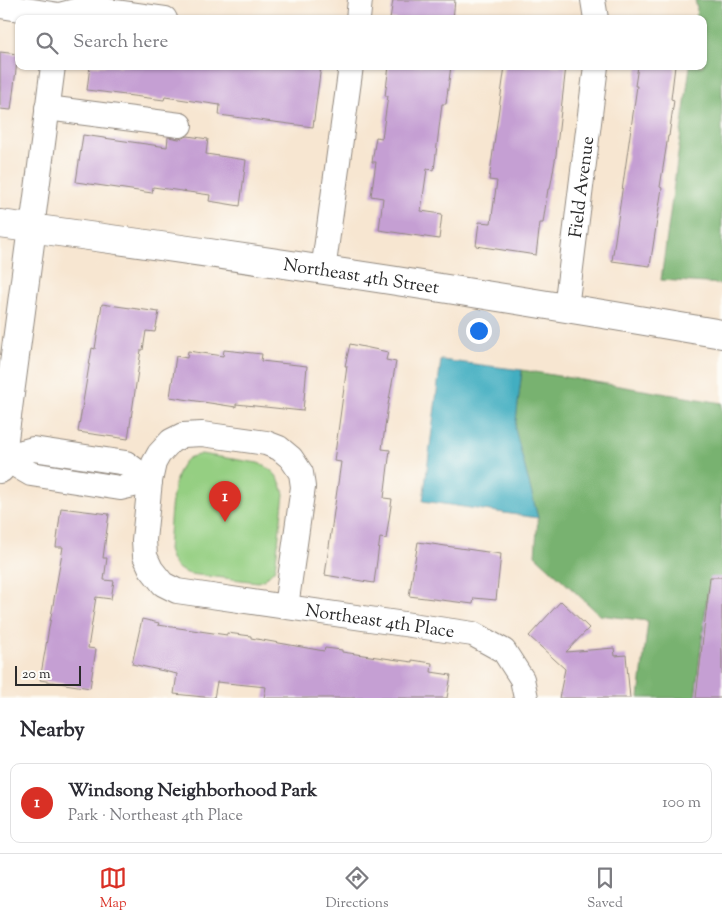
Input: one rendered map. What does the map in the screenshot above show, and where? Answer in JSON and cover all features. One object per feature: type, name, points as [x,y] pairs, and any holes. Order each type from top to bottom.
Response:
[{"type":"main road","name":"Northeast 4th Street","points":[[0,224],[76,233],[417,283],[722,334]]},
{"type":"main road","points":[[0,460],[32,228]]},
{"type":"street","points":[[358,15],[360,0]]},
{"type":"street","points":[[593,0],[595,15]]},
{"type":"street","points":[[0,6],[60,11],[86,8],[136,15]]},
{"type":"street","points":[[32,228],[52,70]]},
{"type":"street","points":[[323,270],[350,70]]},
{"type":"street","name":"Field Avenue","points":[[566,308],[596,70]]},
{"type":"street","points":[[47,108],[180,125]]},
{"type":"street","name":"Northeast 4th Place","points":[[286,607],[303,487],[300,473],[291,458],[279,448],[266,443],[202,434],[184,435],[171,441],[159,454],[154,463],[150,481],[144,540],[145,556],[151,569],[163,584],[177,590],[286,607],[473,634],[504,651],[522,679],[526,698]]},
{"type":"street","points":[[0,460],[31,474],[120,488],[150,481]]},
{"type":"green space","points":[[695,0],[722,0],[722,284],[661,280],[689,70],[707,70],[707,15],[696,15]]},
{"type":"green space","points":[[522,370],[722,403],[722,591],[708,590],[695,698],[639,698],[648,621],[600,615],[535,555],[538,518],[515,429]]},
{"type":"green space","points":[[201,454],[258,463],[272,471],[278,479],[284,494],[275,569],[265,579],[258,582],[190,574],[178,568],[171,559],[168,550],[169,529],[177,476],[181,466],[187,459]]},
{"type":"water","points":[[441,360],[522,370],[515,429],[538,518],[423,501]]},
{"type":"building","points":[[393,0],[455,0],[453,15],[391,15]]},
{"type":"building","points":[[0,52],[15,54],[16,70],[11,110],[0,109]]},
{"type":"building","points":[[90,70],[320,70],[313,127],[219,115],[220,105],[165,97],[164,100],[87,90]]},
{"type":"building","points":[[388,70],[450,70],[446,104],[442,104],[434,170],[427,169],[421,211],[442,214],[439,239],[379,230],[383,198],[371,196],[376,162],[372,162],[376,137],[382,138],[388,96],[385,96]]},
{"type":"building","points":[[504,70],[566,70],[556,155],[543,223],[540,223],[536,255],[476,246],[479,222],[491,223],[497,181],[489,180]]},
{"type":"building","points":[[637,70],[675,70],[671,99],[674,100],[650,266],[612,261],[637,86],[635,86]]},
{"type":"building","points":[[83,135],[167,147],[168,137],[179,139],[188,136],[208,139],[206,154],[246,160],[240,206],[209,201],[210,195],[153,187],[152,193],[76,182]]},
{"type":"building","points":[[102,304],[159,312],[155,332],[146,331],[143,350],[141,350],[128,439],[78,432],[92,348],[95,349]]},
{"type":"building","points":[[350,344],[388,352],[386,360],[396,362],[382,449],[390,450],[384,498],[392,499],[386,539],[380,538],[374,583],[325,575],[341,462],[334,461],[347,366],[345,366]]},
{"type":"building","points":[[224,350],[262,354],[261,361],[307,366],[303,411],[236,404],[236,407],[170,397],[176,356],[187,358],[188,351],[223,356]]},
{"type":"building","points":[[61,508],[109,514],[103,558],[107,558],[104,580],[114,581],[111,599],[96,597],[88,648],[96,649],[90,688],[40,680],[63,547],[56,547]]},
{"type":"building","points":[[418,542],[501,554],[496,600],[474,598],[473,604],[409,596]]},
{"type":"building","points":[[710,577],[722,577],[722,698],[696,698]]},
{"type":"building","points":[[561,601],[589,628],[566,652],[614,648],[615,656],[626,655],[630,698],[559,698],[565,669],[529,636]]},
{"type":"building","points":[[142,619],[159,623],[158,625],[227,635],[227,633],[251,636],[251,638],[324,651],[325,648],[412,662],[412,660],[432,663],[431,672],[451,675],[447,698],[264,698],[266,687],[217,682],[214,698],[174,694],[177,674],[132,664]]},
{"type":"place","name":"Windsong Neighborhood Park","points":[[225,522]]}]
